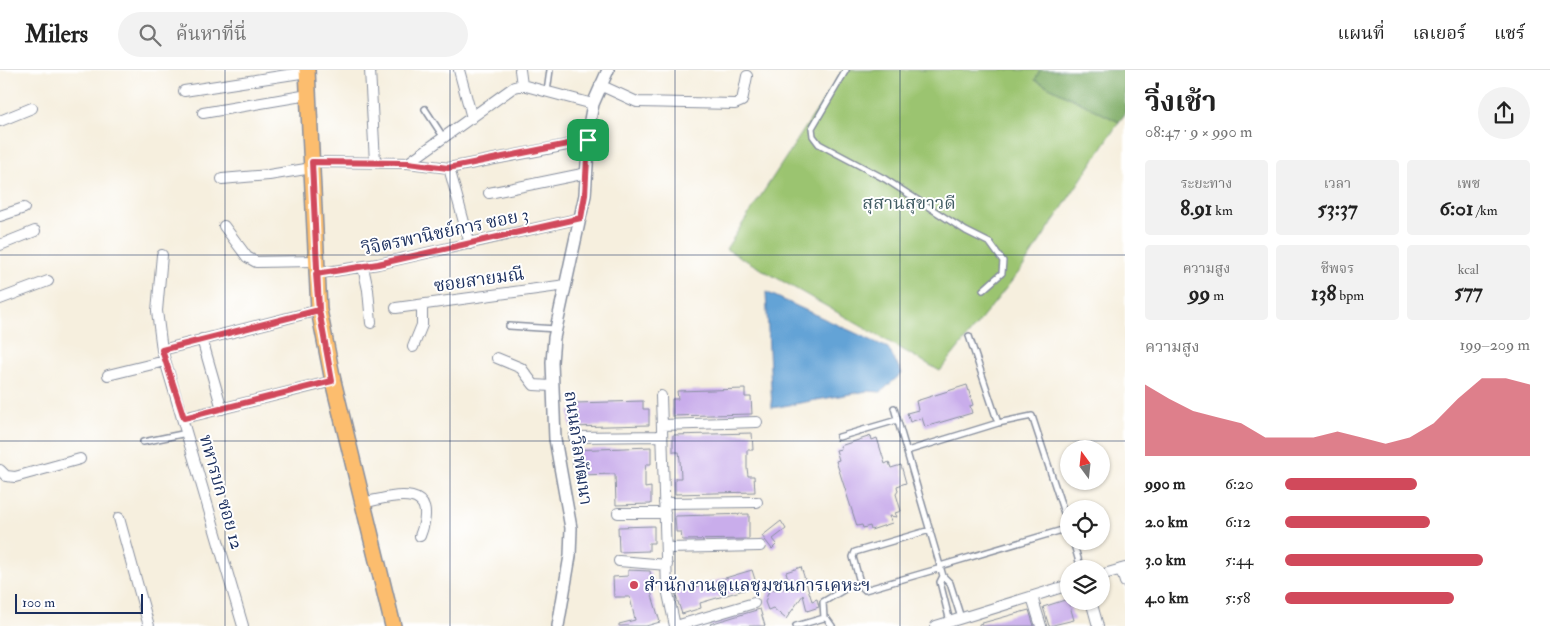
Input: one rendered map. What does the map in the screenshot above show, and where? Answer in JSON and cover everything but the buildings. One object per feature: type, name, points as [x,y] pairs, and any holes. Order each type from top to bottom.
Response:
[{"type":"main road","points":[[307,71],[315,267],[319,310],[332,381],[393,626]]},
{"type":"street","points":[[370,70],[375,162]]},
{"type":"street","points":[[459,70],[472,118]]},
{"type":"street","points":[[520,70],[522,85]]},
{"type":"street","name":"ถนนถวิลพัฒนา","points":[[558,626],[570,556],[571,528],[555,439],[551,386],[556,329],[581,218],[593,104],[608,70]]},
{"type":"street","points":[[184,91],[307,71]]},
{"type":"street","points":[[600,85],[636,102],[735,104],[742,100],[747,76]]},
{"type":"street","points":[[408,163],[514,87],[522,85],[593,104]]},
{"type":"street","points":[[203,113],[308,95]]},
{"type":"street","points":[[0,121],[32,108]]},
{"type":"street","points":[[222,179],[269,175],[312,165],[375,162],[408,163],[448,168],[588,140]]},
{"type":"street","points":[[448,168],[470,244]]},
{"type":"street","points":[[488,193],[587,173]]},
{"type":"street","points":[[0,216],[24,208]]},
{"type":"street","name":"วิจิตรพานิชย์การ ซอย 3","points":[[224,226],[247,257],[256,262],[315,267],[363,267],[581,218]]},
{"type":"street","points":[[0,245],[35,232]]},
{"type":"street","name":"ทหารบก ซอย 12","points":[[162,256],[157,311],[162,350],[184,418],[243,626]]},
{"type":"street","points":[[363,267],[372,323]]},
{"type":"street","points":[[0,299],[48,281]]},
{"type":"street","name":"ซอยสายมณี","points":[[396,308],[566,285]]},
{"type":"street","points":[[413,348],[422,325],[422,305]]},
{"type":"street","points":[[162,350],[319,310]]},
{"type":"street","points":[[202,339],[222,409]]},
{"type":"street","points":[[497,358],[521,368],[534,385],[551,386]]},
{"type":"street","points":[[108,375],[165,361]]},
{"type":"street","points":[[184,418],[332,381]]},
{"type":"street","points":[[661,396],[667,589],[675,626],[754,603]]},
{"type":"street","points":[[662,425],[757,422]]},
{"type":"street","points":[[574,437],[662,436]]},
{"type":"street","points":[[0,470],[6,476],[15,478],[80,459]]},
{"type":"street","points":[[363,503],[396,495],[406,495],[418,499],[421,502],[425,519],[420,536]]},
{"type":"street","points":[[618,513],[757,502]]},
{"type":"street","points":[[119,518],[149,626]]},
{"type":"street","points":[[667,548],[760,546]]},
{"type":"street","points":[[619,561],[667,565]]},
{"type":"street","points":[[1110,573],[1123,569],[1125,582]]},
{"type":"street","points":[[936,626],[966,620],[1060,588]]},
{"type":"street","points":[[1032,597],[1041,626]]},
{"type":"street","points":[[1094,610],[1098,626]]},
{"type":"lane","points":[[547,92],[550,70]]},
{"type":"lane","points":[[846,70],[812,128],[814,136],[819,144],[885,179],[966,231],[990,243],[1003,261],[1002,273],[983,290]]},
{"type":"lane","points":[[425,109],[444,138]]},
{"type":"lane","points":[[509,326],[556,329]]},
{"type":"lane","points":[[969,336],[998,423]]},
{"type":"lane","points":[[894,408],[943,576],[950,583],[966,620]]},
{"type":"lane","points":[[907,451],[998,423],[1032,416],[1060,501]]},
{"type":"lane","points":[[839,437],[898,420]]},
{"type":"lane","points":[[143,442],[188,433]]},
{"type":"lane","points":[[930,530],[855,552],[853,556],[861,586],[865,590],[1060,531]]},
{"type":"lane","points":[[943,576],[940,582],[950,622]]},
{"type":"lane","points":[[824,618],[823,602],[845,589]]},
{"type":"lane","points":[[796,626],[824,618]]},
{"type":"lane","points":[[824,618],[832,626]]},
{"type":"green space","name":"สุสานสุขาวดี","points":[[843,70],[1040,70],[1035,80],[1119,122],[1023,267],[940,371],[726,249]]},
{"type":"green space","points":[[1040,70],[1125,70],[1125,114],[1119,122],[1035,80]]},
{"type":"water","points":[[766,292],[888,348],[902,373],[881,392],[867,391],[772,408]]},
{"type":"place","name":"สำนักงานดูแลชุมชนการเคหะฯ","points":[[634,585]]},
{"type":"route","points":[[588,140],[448,168],[408,163],[312,162],[316,274],[319,310],[332,381],[184,418],[162,350],[319,310],[316,274],[378,264],[513,235],[581,218],[585,195],[588,140]]}]
